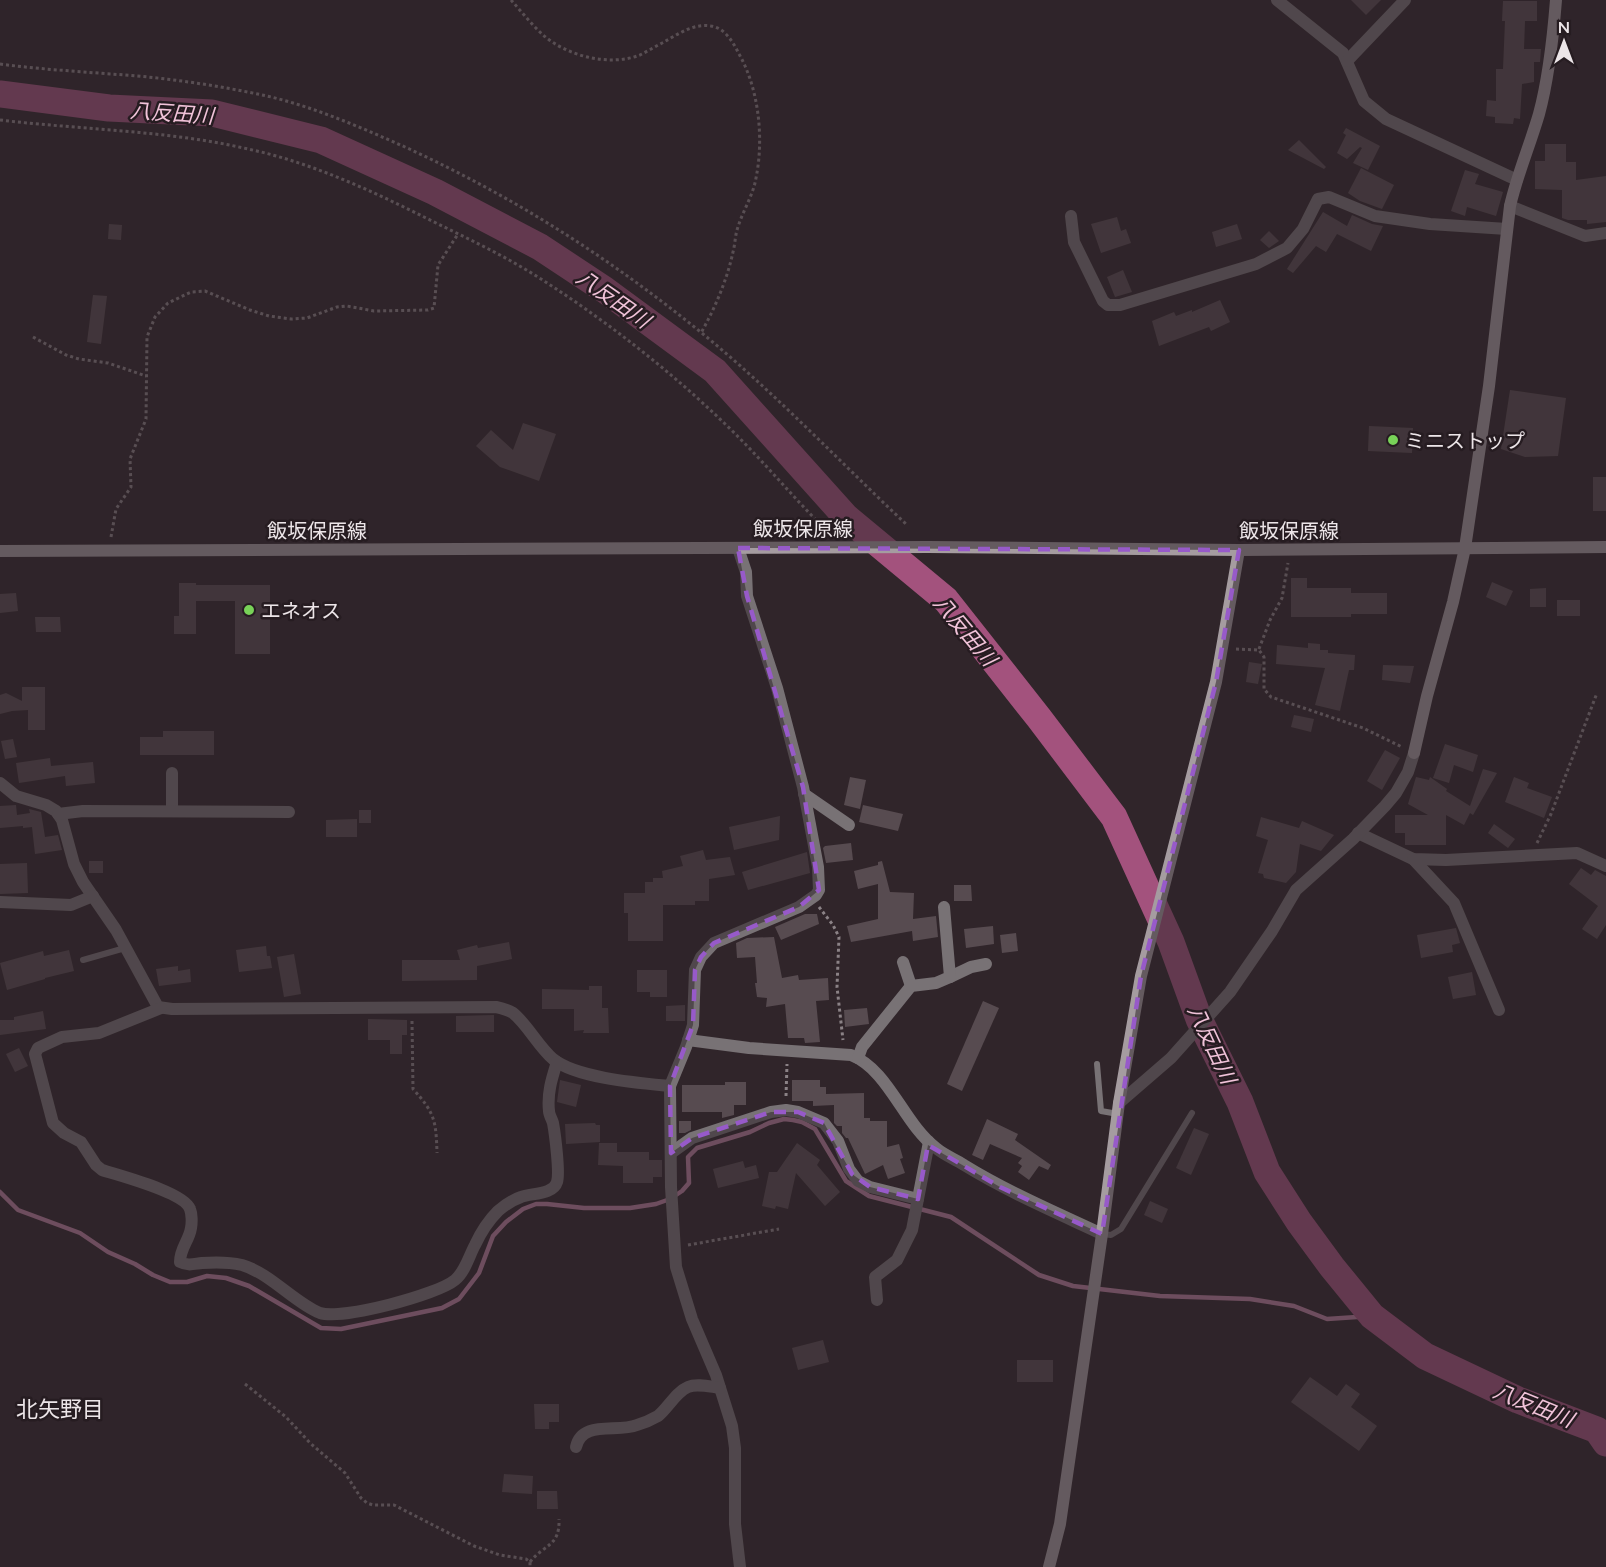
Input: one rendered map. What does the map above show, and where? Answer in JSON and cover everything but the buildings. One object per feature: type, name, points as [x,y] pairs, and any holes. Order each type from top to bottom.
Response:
[{"type":"street","points":[[1277,0],[1343,53],[1364,101],[1386,119],[1517,180]]},
{"type":"street","points":[[1347,61],[1405,0]]},
{"type":"street","points":[[1118,1108],[1171,1058],[1230,992],[1272,931],[1296,890],[1358,833],[1396,792],[1407,772],[1414,753],[1426,696],[1466,548],[1489,386],[1510,207],[1540,111],[1552,45],[1556,0]]},
{"type":"street","points":[[1071,216],[1074,242],[1103,301],[1108,305],[1120,305],[1256,264],[1287,248],[1303,229],[1318,199],[1329,196],[1375,216],[1430,224],[1507,229]]},
{"type":"street","points":[[1510,207],[1585,236],[1606,233]]},
{"type":"street","name":"飯坂保原線","points":[[0,550],[928,547],[1239,550],[1606,547]]},
{"type":"street","points":[[738,548],[746,572],[747,596],[777,688],[804,794],[818,867],[819,890],[812,899],[799,907],[714,943],[707,949],[695,970],[694,1012],[688,1040],[670,1086],[671,1187],[676,1267],[692,1319],[720,1388],[732,1426],[735,1448],[735,1524],[740,1567]]},
{"type":"street","points":[[1049,1567],[1060,1524],[1093,1302],[1118,1108],[1141,976],[1216,682],[1239,550]]},
{"type":"street","points":[[172,773],[172,811]]},
{"type":"street","points":[[0,783],[16,796],[46,805],[58,814],[67,836],[74,864],[126,948],[158,1007],[161,1008]]},
{"type":"street","points":[[804,794],[849,825]]},
{"type":"street","points":[[58,814],[83,811],[289,812]]},
{"type":"street","points":[[1358,833],[1413,859],[1454,903],[1499,1010]]},
{"type":"street","points":[[1413,859],[1446,860],[1577,853],[1606,866]]},
{"type":"street","points":[[0,902],[71,904],[93,896]]},
{"type":"street","points":[[944,907],[950,976]]},
{"type":"street","points":[[903,962],[911,986]]},
{"type":"street","points":[[858,1058],[862,1047],[911,986],[936,983],[971,967],[986,964]]},
{"type":"street","points":[[557,1062],[550,1084],[549,1101],[558,1180],[555,1187],[548,1191],[522,1196],[509,1202],[496,1213],[484,1228],[457,1279],[444,1288],[354,1313],[333,1315],[319,1312],[286,1289],[246,1266],[216,1262],[187,1265],[180,1262],[180,1251],[191,1230],[190,1209],[185,1202],[164,1190],[102,1170],[96,1165],[81,1142],[53,1124],[42,1076],[36,1066],[35,1054],[38,1048],[62,1037],[99,1033],[161,1008],[496,1007],[513,1013],[541,1047],[557,1062],[567,1067],[589,1074],[670,1086]]},
{"type":"street","points":[[688,1040],[749,1048],[843,1055],[863,1060],[876,1073],[919,1133],[937,1149],[1000,1187],[1102,1234]]},
{"type":"street","points":[[671,1154],[692,1138],[771,1112],[786,1110],[798,1112],[824,1123],[838,1141],[849,1168],[858,1181],[917,1206]]},
{"type":"street","points":[[877,1300],[875,1277],[897,1260],[912,1230],[929,1142]]},
{"type":"street","points":[[576,1447],[583,1434],[594,1430],[630,1428],[649,1421],[659,1415],[687,1387],[697,1385],[720,1388]]},
{"type":"lane","points":[[82,960],[126,948]]},
{"type":"lane","points":[[1097,1064],[1101,1111],[1118,1108]]},
{"type":"lane","points":[[1102,1234],[1111,1235],[1121,1229],[1192,1113]]},
{"type":"path","points":[[511,0],[542,34],[562,48],[586,57],[621,59],[639,55],[679,34],[702,26],[711,26],[722,31],[735,47],[749,75],[754,93],[758,123],[756,179],[737,228],[733,253],[725,279],[701,333]]},
{"type":"path","points":[[0,64],[206,84],[287,101],[371,131],[438,162],[560,229],[602,256],[701,333],[800,422],[907,525]]},
{"type":"path","points":[[0,120],[195,138],[252,149],[320,171],[384,197],[459,234],[541,279],[616,332],[666,372],[748,446],[817,521],[835,548]]},
{"type":"path","points":[[109,550],[116,509],[131,487],[130,459],[146,419],[147,337],[155,317],[168,303],[191,292],[205,291],[250,310],[291,319],[307,318],[347,306],[374,311],[428,310],[434,308],[438,265],[459,234]]},
{"type":"path","points":[[33,337],[66,355],[108,363],[146,376]]},
{"type":"path","points":[[1259,650],[1270,620],[1282,597],[1291,549]]},
{"type":"path","points":[[1222,649],[1259,650]]},
{"type":"path","points":[[1259,650],[1264,657],[1264,689],[1270,697],[1363,728],[1414,753]]},
{"type":"path","points":[[1531,855],[1551,814],[1597,693]]},
{"type":"path","points":[[812,899],[833,925],[839,937],[837,987],[843,1032],[843,1055]]},
{"type":"path","points":[[412,1008],[413,1089],[429,1107],[436,1125],[437,1153]]},
{"type":"path","points":[[786,1110],[787,1050]]},
{"type":"path","points":[[675,1247],[779,1229]]},
{"type":"path","points":[[245,1384],[286,1417],[310,1443],[345,1473],[361,1498],[367,1503],[394,1505],[474,1546],[530,1562]]},
{"type":"path","points":[[530,1567],[530,1562],[537,1551],[550,1546],[558,1535],[559,1519]]},
{"type":"highlighted area","points":[[738,548],[1239,550],[1216,682],[1141,976],[1102,1234],[1000,1187],[928,1145],[918,1199],[870,1187],[852,1174],[824,1123],[798,1112],[771,1112],[692,1138],[671,1153],[670,1086],[693,1025],[695,970],[701,957],[714,943],[799,907],[819,890],[803,787],[747,596]]},
{"type":"waterway","name":"八反田川","points":[[0,94],[109,108],[212,113],[321,140],[435,192],[540,247],[605,290],[715,371],[846,517],[946,600],[1114,817],[1171,942],[1199,1019],[1240,1102],[1267,1172],[1299,1222],[1372,1316],[1425,1356],[1518,1400],[1597,1430],[1606,1443]]},
{"type":"waterway","points":[[0,1192],[18,1210],[80,1233],[108,1252],[170,1282],[187,1282],[207,1276],[226,1278],[249,1286],[321,1328],[341,1329],[442,1308],[459,1299],[479,1273],[493,1236],[523,1209],[536,1204],[584,1208],[630,1208],[656,1204],[670,1199],[689,1183],[688,1157],[697,1148],[784,1119],[802,1122],[815,1129],[846,1181],[869,1196],[951,1217],[1039,1275],[1073,1286],[1160,1296],[1250,1299],[1294,1306],[1327,1319],[1372,1316]]},
{"type":"place","name":"ミニストップ","points":[[1393,440]]},
{"type":"place","name":"エネオス","points":[[249,610]]},
{"type":"district","name":"北矢野目","points":[[60,1408]]}]
